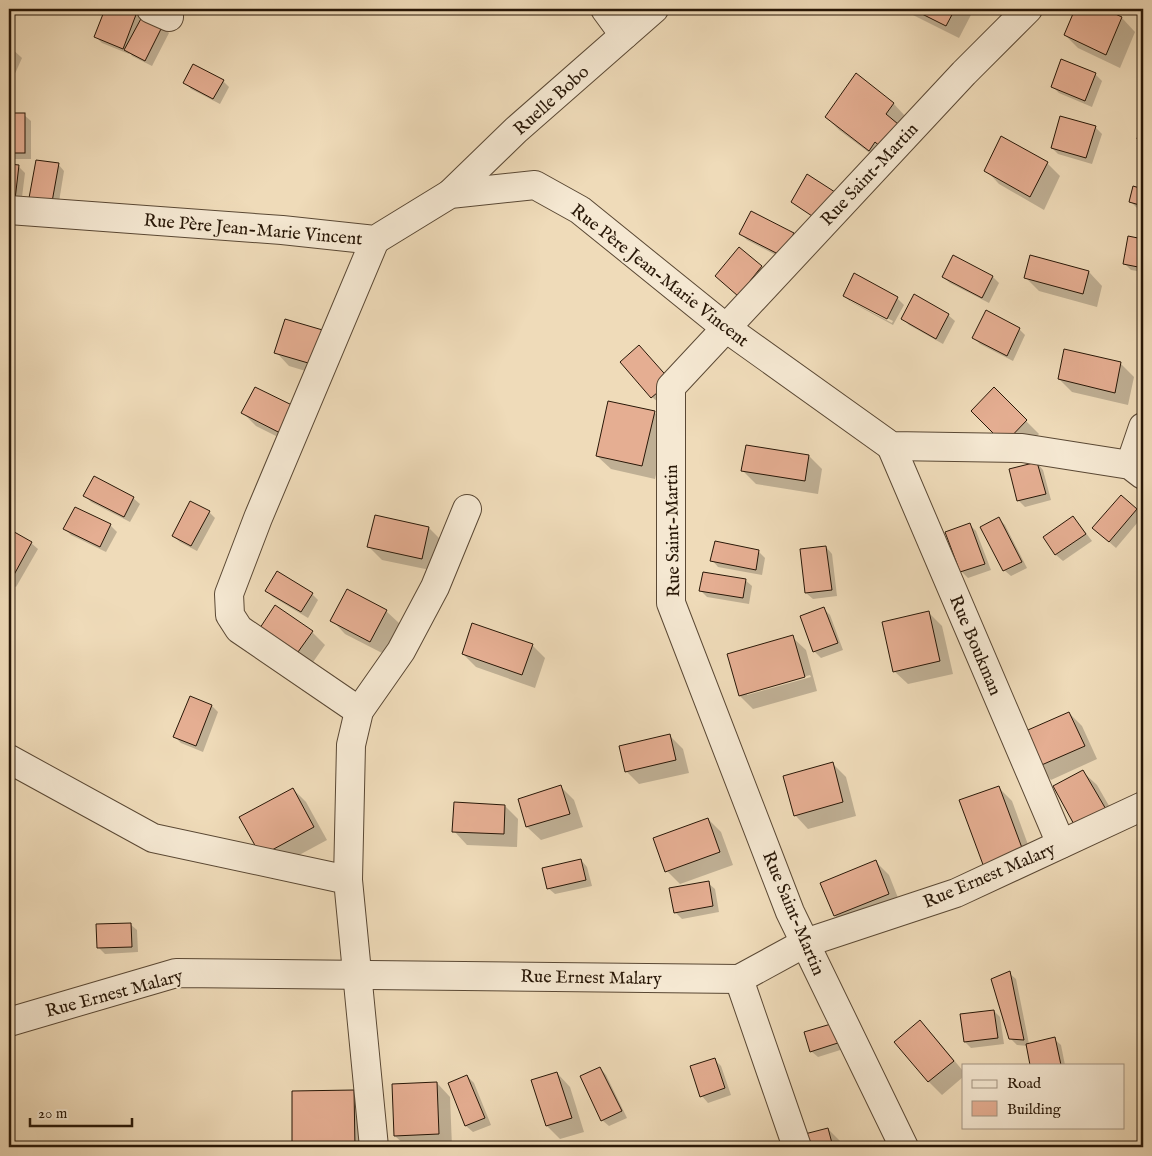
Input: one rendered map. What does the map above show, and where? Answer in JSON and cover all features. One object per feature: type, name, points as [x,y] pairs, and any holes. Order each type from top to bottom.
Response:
[{"type":"street","points":[[605,9],[624,35]]},
{"type":"street","name":"Ruelle Bobo","points":[[450,194],[516,130],[654,9]]},
{"type":"street","name":"Rue Saint-Martin","points":[[904,1147],[790,912],[671,603],[671,387],[964,73],[1028,9]]},
{"type":"street","name":"Rue Père Jean-Marie Vincent","points":[[9,210],[282,230],[375,240],[450,194],[535,185],[580,210],[726,328],[892,446]]},
{"type":"street","points":[[358,711],[239,629],[230,615],[229,594],[258,518],[375,240]]},
{"type":"street","points":[[892,446],[1022,448],[1137,470],[1143,427]]},
{"type":"street","name":"Rue Boukman","points":[[892,446],[1061,844]]},
{"type":"street","points":[[374,1147],[348,880],[352,745],[358,711],[401,651],[435,587],[467,510]]},
{"type":"street","points":[[9,759],[153,838],[348,880]]},
{"type":"street","name":"Rue Ernest Malary","points":[[9,1022],[176,973],[739,979],[805,943],[956,893],[1143,806]]},
{"type":"street","points":[[739,979],[797,1147]]},
{"type":"building","points":[[105,9],[130,9],[137,12],[123,49],[94,37]]},
{"type":"building","points":[[912,9],[955,9],[946,26]]},
{"type":"building","points":[[1075,9],[1104,9],[1122,17],[1106,55],[1064,35]]},
{"type":"building","points":[[143,15],[163,25],[145,61],[124,50]]},
{"type":"building","points":[[1061,59],[1096,73],[1085,101],[1051,87]]},
{"type":"building","points":[[193,64],[224,80],[213,99],[183,83]]},
{"type":"building","points":[[856,73],[894,103],[886,114],[898,124],[882,148],[875,142],[869,151],[825,117]]},
{"type":"building","points":[[9,113],[25,113],[25,153],[9,153]]},
{"type":"building","points":[[1060,116],[1096,126],[1086,158],[1051,148]]},
{"type":"building","points":[[1143,117],[1143,141],[1137,139]]},
{"type":"building","points":[[1001,136],[1048,162],[1030,197],[984,171]]},
{"type":"building","points":[[36,160],[59,163],[52,202],[29,198]]},
{"type":"building","points":[[9,164],[19,165],[14,208],[9,207]]},
{"type":"building","points":[[807,174],[838,194],[821,222],[791,202]]},
{"type":"building","points":[[1133,186],[1143,189],[1143,206],[1129,202]]},
{"type":"building","points":[[751,211],[794,233],[782,256],[739,234]]},
{"type":"building","points":[[1128,236],[1143,239],[1143,268],[1123,264]]},
{"type":"building","points":[[739,247],[762,266],[738,296],[715,276]]},
{"type":"building","points":[[953,255],[993,276],[982,298],[942,277]]},
{"type":"building","points":[[1030,255],[1089,271],[1083,294],[1024,278]]},
{"type":"building","points":[[854,273],[898,297],[887,319],[843,296]]},
{"type":"building","points":[[914,294],[949,314],[936,339],[901,319]]},
{"type":"building","points":[[986,310],[1020,328],[1007,356],[972,338]]},
{"type":"building","points":[[285,319],[326,331],[315,365],[274,353]]},
{"type":"building","points":[[639,345],[671,381],[651,398],[620,362]]},
{"type":"building","points":[[1064,349],[1121,362],[1115,393],[1058,379]]},
{"type":"building","points":[[255,387],[300,409],[286,436],[241,413]]},
{"type":"building","points":[[994,387],[1027,420],[1004,444],[971,411]]},
{"type":"building","points":[[608,401],[655,411],[642,466],[596,456]]},
{"type":"building","points":[[746,445],[809,455],[805,481],[741,471]]},
{"type":"building","points":[[1037,462],[1046,494],[1017,501],[1009,469]]},
{"type":"building","points":[[94,476],[134,497],[124,517],[83,496]]},
{"type":"building","points":[[1121,495],[1137,509],[1109,542],[1092,528]]},
{"type":"building","points":[[190,501],[210,511],[191,546],[172,536]]},
{"type":"building","points":[[75,507],[111,524],[100,547],[63,529]]},
{"type":"building","points":[[375,515],[429,527],[422,559],[367,547]]},
{"type":"building","points":[[1073,516],[1086,534],[1055,555],[1043,537]]},
{"type":"building","points":[[999,517],[1022,562],[1003,571],[980,527]]},
{"type":"building","points":[[970,523],[985,564],[960,572],[945,532]]},
{"type":"building","points":[[9,529],[32,542],[10,582],[9,581]]},
{"type":"building","points":[[715,541],[759,550],[756,570],[710,561]]},
{"type":"building","points":[[826,546],[832,590],[805,593],[800,549]]},
{"type":"building","points":[[277,571],[313,593],[301,612],[265,591]]},
{"type":"building","points":[[703,572],[746,579],[743,598],[699,591]]},
{"type":"building","points":[[347,589],[387,610],[370,642],[330,621]]},
{"type":"building","points":[[275,605],[313,631],[293,659],[256,634]]},
{"type":"building","points":[[824,607],[838,643],[813,652],[800,616]]},
{"type":"building","points":[[929,611],[940,661],[893,672],[882,622]]},
{"type":"building","points":[[472,623],[533,644],[522,675],[462,654]]},
{"type":"building","points":[[793,635],[805,677],[739,696],[727,654]]},
{"type":"building","points":[[190,696],[212,705],[196,746],[173,737]]},
{"type":"building","points":[[1069,712],[1085,746],[1037,767],[1021,733]]},
{"type":"building","points":[[670,734],[676,760],[625,772],[619,746]]},
{"type":"building","points":[[833,762],[843,802],[794,816],[783,776]]},
{"type":"building","points":[[1083,770],[1107,811],[1076,828],[1053,786]]},
{"type":"building","points":[[561,785],[570,814],[526,827],[518,799]]},
{"type":"building","points":[[999,786],[1025,856],[985,870],[959,800]]},
{"type":"building","points":[[293,788],[314,827],[261,856],[239,817]]},
{"type":"building","points":[[454,802],[505,805],[504,834],[452,832]]},
{"type":"building","points":[[708,818],[720,852],[665,872],[653,838]]},
{"type":"building","points":[[581,859],[586,880],[547,889],[542,868]]},
{"type":"building","points":[[876,860],[889,894],[834,916],[820,883]]},
{"type":"building","points":[[709,881],[713,906],[674,913],[669,888]]},
{"type":"building","points":[[131,923],[132,947],[97,948],[96,924]]},
{"type":"building","points":[[1010,971],[1024,1040],[1009,1039],[991,979]]},
{"type":"building","points":[[994,1010],[998,1038],[964,1042],[960,1014]]},
{"type":"building","points":[[920,1020],[954,1061],[928,1082],[894,1042]]},
{"type":"building","points":[[841,1021],[847,1040],[810,1052],[804,1032]]},
{"type":"building","points":[[1055,1037],[1061,1064],[1030,1064],[1026,1044]]},
{"type":"building","points":[[715,1058],[725,1088],[700,1097],[690,1066]]},
{"type":"building","points":[[600,1067],[622,1111],[601,1121],[580,1076]]},
{"type":"building","points":[[557,1072],[572,1118],[546,1126],[531,1080]]},
{"type":"building","points":[[467,1075],[485,1118],[465,1126],[448,1083]]},
{"type":"building","points":[[437,1082],[439,1134],[394,1136],[392,1084]]},
{"type":"building","points":[[354,1090],[355,1147],[292,1147],[292,1091]]},
{"type":"building","points":[[828,1128],[833,1147],[799,1147],[797,1136]]}]
